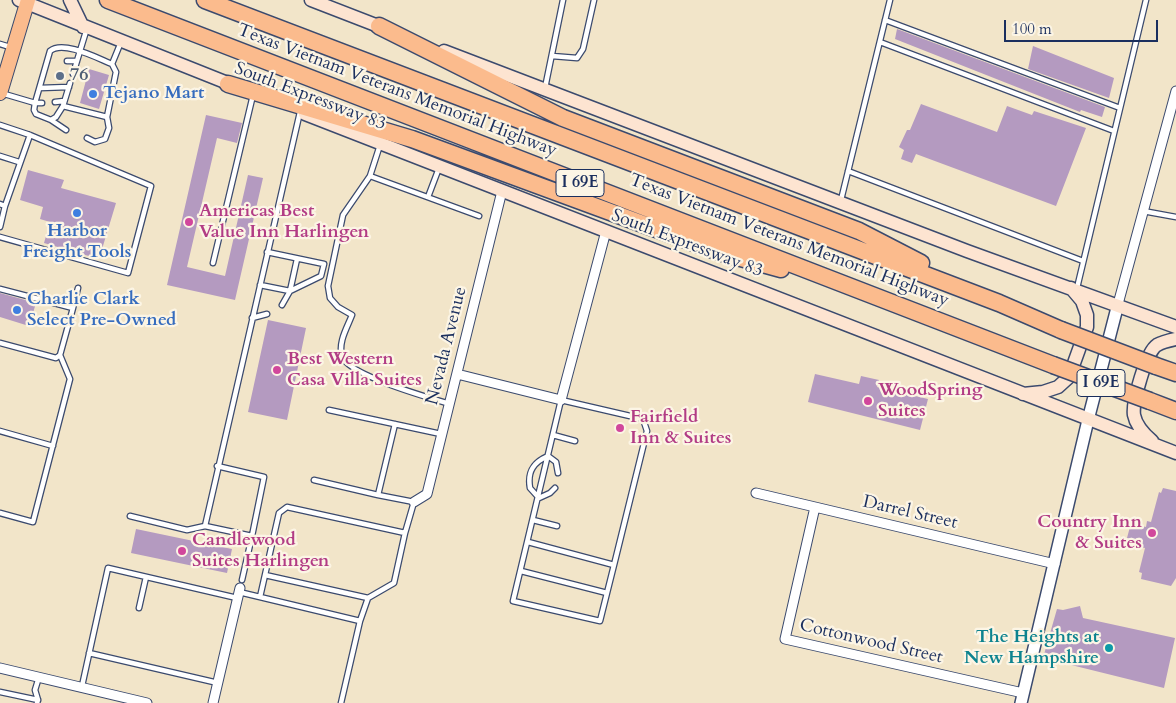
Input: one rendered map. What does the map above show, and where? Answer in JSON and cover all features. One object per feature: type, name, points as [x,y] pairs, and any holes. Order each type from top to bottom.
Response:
[{"type":"highway","name":"Texas Vietnam Veterans Memorial Highway","points":[[108,0],[316,82],[1176,411]]},
{"type":"highway","name":"Texas Vietnam Veterans Memorial Highway","points":[[205,0],[999,303],[1061,330],[1176,373]]},
{"type":"highway","points":[[379,26],[563,118],[859,231],[999,303]]},
{"type":"highway","points":[[228,84],[412,140],[719,252],[869,293]]},
{"type":"main road","points":[[70,0],[85,28]]},
{"type":"main road","points":[[311,0],[841,201],[967,251],[1118,304],[1176,327]]},
{"type":"main road","points":[[0,90],[7,46],[25,1]]},
{"type":"main road","name":"South Expressway 83","points":[[25,1],[85,28],[380,144],[1176,453]]},
{"type":"main road","points":[[1021,394],[1043,392],[1058,387],[1069,377],[1087,327],[1087,315],[1082,301],[1073,289]]},
{"type":"main road","points":[[1157,446],[1141,431],[1134,416],[1134,402],[1149,356],[1157,345],[1176,339]]},
{"type":"street","points":[[1022,698],[1088,420],[1176,91]]},
{"type":"street","name":"Nevada Avenue","points":[[414,502],[427,494],[502,191]]},
{"type":"street","points":[[457,374],[561,400],[606,231]]},
{"type":"street","name":"Darrel Street","points":[[756,493],[1055,564]]},
{"type":"street","name":"Cottonwood Street","points":[[815,507],[785,639],[1022,698]]},
{"type":"street","points":[[213,703],[240,590]]},
{"type":"street","points":[[0,668],[147,703]]},
{"type":"lane","points":[[545,90],[563,0]]},
{"type":"lane","points":[[552,56],[576,58],[583,49],[594,0]]},
{"type":"lane","points":[[841,201],[890,0]]},
{"type":"lane","points":[[1073,289],[1083,261],[1146,0]]},
{"type":"lane","points":[[885,20],[1120,108]]},
{"type":"lane","points":[[73,74],[85,28]]},
{"type":"lane","points":[[112,64],[121,42]]},
{"type":"lane","points":[[880,42],[1114,131]]},
{"type":"lane","points":[[66,130],[51,120],[36,114],[34,110],[50,51],[54,48],[65,47],[112,64],[116,72],[107,116],[109,134],[105,139],[95,142],[87,138]]},
{"type":"lane","points":[[47,62],[54,61]]},
{"type":"lane","points":[[67,61],[77,61]]},
{"type":"lane","points":[[43,75],[50,76]]},
{"type":"lane","points":[[40,88],[69,85],[64,104],[56,117],[51,120]]},
{"type":"lane","points":[[0,90],[35,103],[42,103]]},
{"type":"lane","points":[[213,263],[253,94]]},
{"type":"lane","points":[[55,102],[107,116]]},
{"type":"lane","points":[[205,526],[217,466],[300,112]]},
{"type":"lane","points":[[0,125],[151,186],[128,273],[0,237]]},
{"type":"lane","points":[[0,227],[2,205],[30,136]]},
{"type":"lane","points":[[380,144],[370,176],[343,215],[328,286],[330,298],[338,308],[352,315],[340,346],[342,357],[347,365],[393,386],[450,404]]},
{"type":"lane","points":[[0,156],[19,162]]},
{"type":"lane","points":[[428,197],[440,167]]},
{"type":"lane","points":[[848,171],[1083,261]]},
{"type":"lane","points":[[370,176],[479,216]]},
{"type":"lane","points":[[1143,211],[1176,217]]},
{"type":"lane","points":[[260,285],[290,291],[320,276],[324,264],[267,252]]},
{"type":"lane","points":[[282,305],[290,291],[297,258]]},
{"type":"lane","points":[[0,513],[33,522],[70,379],[60,355],[78,288]]},
{"type":"lane","points":[[0,289],[73,308]]},
{"type":"lane","points":[[252,318],[268,314]]},
{"type":"lane","points":[[0,343],[56,358],[60,355]]},
{"type":"lane","points":[[561,400],[643,419],[647,431],[600,621],[513,601],[561,400]]},
{"type":"lane","points":[[329,410],[443,434]]},
{"type":"lane","points":[[378,495],[396,424]]},
{"type":"lane","points":[[0,431],[53,446]]},
{"type":"lane","points":[[553,435],[575,441]]},
{"type":"lane","points":[[548,456],[556,462],[558,473]]},
{"type":"lane","points":[[538,498],[530,488],[531,468],[538,460],[548,456]]},
{"type":"lane","points":[[217,466],[264,477],[240,590]]},
{"type":"lane","points":[[314,480],[414,502],[394,583],[368,598],[360,621],[341,703]]},
{"type":"lane","points":[[538,498],[550,493],[555,488]]},
{"type":"lane","points":[[260,597],[279,513],[287,507],[405,533]]},
{"type":"lane","points":[[130,516],[187,530],[205,526],[252,536]]},
{"type":"lane","points":[[533,520],[557,526]]},
{"type":"lane","points":[[528,542],[614,565]]},
{"type":"lane","points":[[82,686],[108,568],[146,576],[240,590],[260,597],[360,621]]},
{"type":"lane","points":[[521,571],[607,593]]},
{"type":"lane","points":[[265,575],[368,598]]},
{"type":"lane","points":[[139,608],[146,576]]},
{"type":"lane","points":[[89,653],[218,683]]},
{"type":"lane","points":[[0,692],[38,701],[35,690],[39,676]]},
{"type":"building","points":[[897,29],[1105,107],[1102,117],[1081,110],[1080,112],[895,39]]},
{"type":"building","points":[[1033,46],[1114,78],[1109,98],[1028,69]]},
{"type":"building","name":"Tejano Mart","points":[[89,69],[109,75],[99,109],[80,103]]},
{"type":"building","points":[[921,104],[997,132],[1007,106],[1032,115],[1034,111],[1086,128],[1056,206],[916,154],[912,163],[901,159],[904,150],[899,147],[907,130],[910,130]]},
{"type":"building","name":"Americas Best Value Inn Harlingen","points":[[206,115],[242,123],[237,143],[217,138],[187,267],[225,276],[248,175],[263,178],[235,300],[167,285]]},
{"type":"building","name":"Harbor Freight Tools","points":[[28,170],[64,180],[61,188],[116,203],[99,259],[44,243],[50,222],[40,219],[43,207],[20,200]]},
{"type":"building","name":"Charlie Clark Select Pre-Owned","points":[[0,293],[36,303],[29,326],[0,317]]},
{"type":"building","name":"Best Western Casa Villa Suites","points":[[268,320],[306,328],[287,420],[248,412]]},
{"type":"building","name":"WoodSpring Suites","points":[[815,374],[859,384],[861,376],[879,380],[877,387],[928,399],[920,430],[808,402]]},
{"type":"building","name":"Country Inn & Suites","points":[[1163,488],[1176,491],[1176,578],[1171,586],[1141,579],[1142,573],[1139,572],[1145,548],[1140,547],[1141,542],[1127,538],[1131,523],[1146,527],[1147,521],[1151,522],[1159,492],[1161,493]]},
{"type":"building","name":"Candlewood Suites Harlingen","points":[[136,529],[232,549],[227,573],[131,553]]},
{"type":"building","name":"The Heights at New Hampshire","points":[[1080,606],[1083,618],[1175,638],[1164,688],[1043,658],[1057,609],[1063,610]]},
{"type":"place","name":"76","points":[[60,76]]},
{"type":"place","name":"Tejano Mart","points":[[93,94]]},
{"type":"place","name":"Harbor Freight Tools","points":[[77,213]]},
{"type":"place","name":"Americas Best Value Inn Harlingen","points":[[189,222]]},
{"type":"place","name":"Charlie Clark Select Pre-Owned","points":[[17,310]]},
{"type":"place","name":"Best Western Casa Villa Suites","points":[[277,370]]},
{"type":"place","name":"WoodSpring Suites","points":[[868,401]]},
{"type":"place","name":"Fairfield Inn & Suites","points":[[620,428]]},
{"type":"place","name":"Country Inn & Suites","points":[[1152,533]]},
{"type":"place","name":"Candlewood Suites Harlingen","points":[[182,551]]},
{"type":"place","name":"The Heights at New Hampshire","points":[[1109,648]]}]
